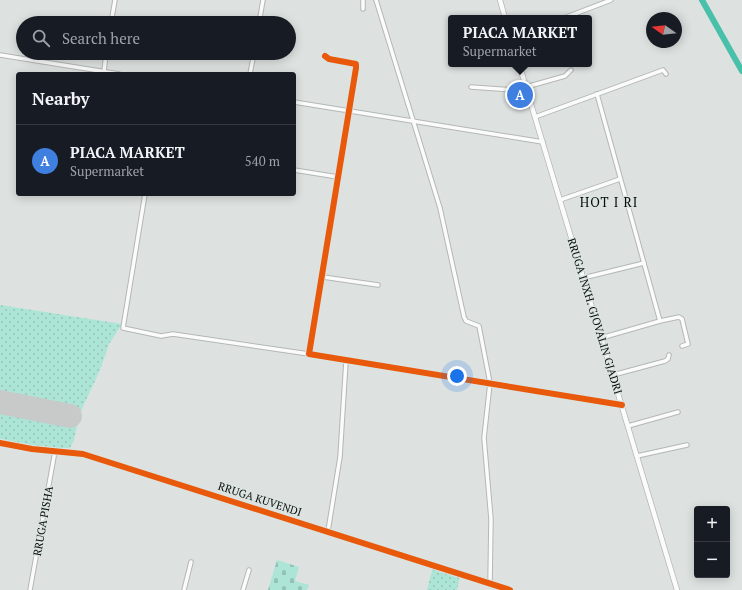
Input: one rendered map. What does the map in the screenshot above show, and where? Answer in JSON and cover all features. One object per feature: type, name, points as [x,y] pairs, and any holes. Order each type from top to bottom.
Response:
[{"type":"main road","points":[[500,0],[504,15]]},
{"type":"main road","name":"RRUGA INXH. GJOVALIN GJADRI","points":[[520,67],[677,590]]},
{"type":"street","points":[[112,16],[115,0]]},
{"type":"street","points":[[261,16],[263,0]]},
{"type":"street","points":[[363,0],[363,9]]},
{"type":"street","points":[[376,0],[440,208],[464,318],[466,321],[479,326],[490,383],[484,438],[491,519],[490,584]]},
{"type":"street","points":[[572,15],[611,0]]},
{"type":"street","points":[[0,55],[16,58]]},
{"type":"street","points":[[309,354],[356,64],[330,59],[325,56]]},
{"type":"street","points":[[31,60],[104,72],[105,60]]},
{"type":"street","points":[[250,72],[253,60]]},
{"type":"street","points":[[471,87],[527,89],[564,76],[571,70]]},
{"type":"street","points":[[535,117],[663,70],[666,74]]},
{"type":"street","points":[[597,94],[660,321]]},
{"type":"street","points":[[296,102],[543,142]]},
{"type":"street","points":[[296,170],[338,177]]},
{"type":"street","points":[[560,200],[620,179]]},
{"type":"street","points":[[145,196],[123,328],[161,336],[173,334],[309,354],[622,404]]},
{"type":"street","points":[[583,278],[644,263]]},
{"type":"street","points":[[322,277],[378,285]]},
{"type":"street","points":[[601,338],[679,317],[682,319],[688,344],[682,346]]},
{"type":"street","points":[[613,375],[665,361],[668,359],[669,355]]},
{"type":"street","points":[[328,531],[340,457],[346,361]]},
{"type":"street","points":[[628,426],[678,412]]},
{"type":"street","name":"RRUGA KUVENDI","points":[[0,443],[83,454],[510,590]]},
{"type":"street","points":[[637,456],[687,444]]},
{"type":"street","name":"RRUGA PISHA","points":[[30,590],[55,451]]},
{"type":"street","points":[[184,590],[191,562]]},
{"type":"street","points":[[243,590],[249,570]]},
{"type":"green space","points":[[0,305],[122,324],[109,344],[100,370],[79,415],[74,440],[70,448],[41,448],[0,442]]},
{"type":"green space","points":[[277,560],[299,567],[295,581],[309,585],[307,590],[268,590]]},
{"type":"green space","points":[[433,567],[460,576],[457,590],[427,590]]},
{"type":"waterway","points":[[702,0],[742,71]]},
{"type":"runway","points":[[0,402],[70,416]]},
{"type":"cycle path","points":[[325,56],[329,59],[356,64],[356,68],[309,354],[622,405]]},
{"type":"cycle path","points":[[0,443],[32,449],[83,454],[510,590]]},
{"type":"place","name":"PIACA MARKET","points":[[520,95]]},
{"type":"district","name":"HOT I RI","points":[[609,202]]}]
